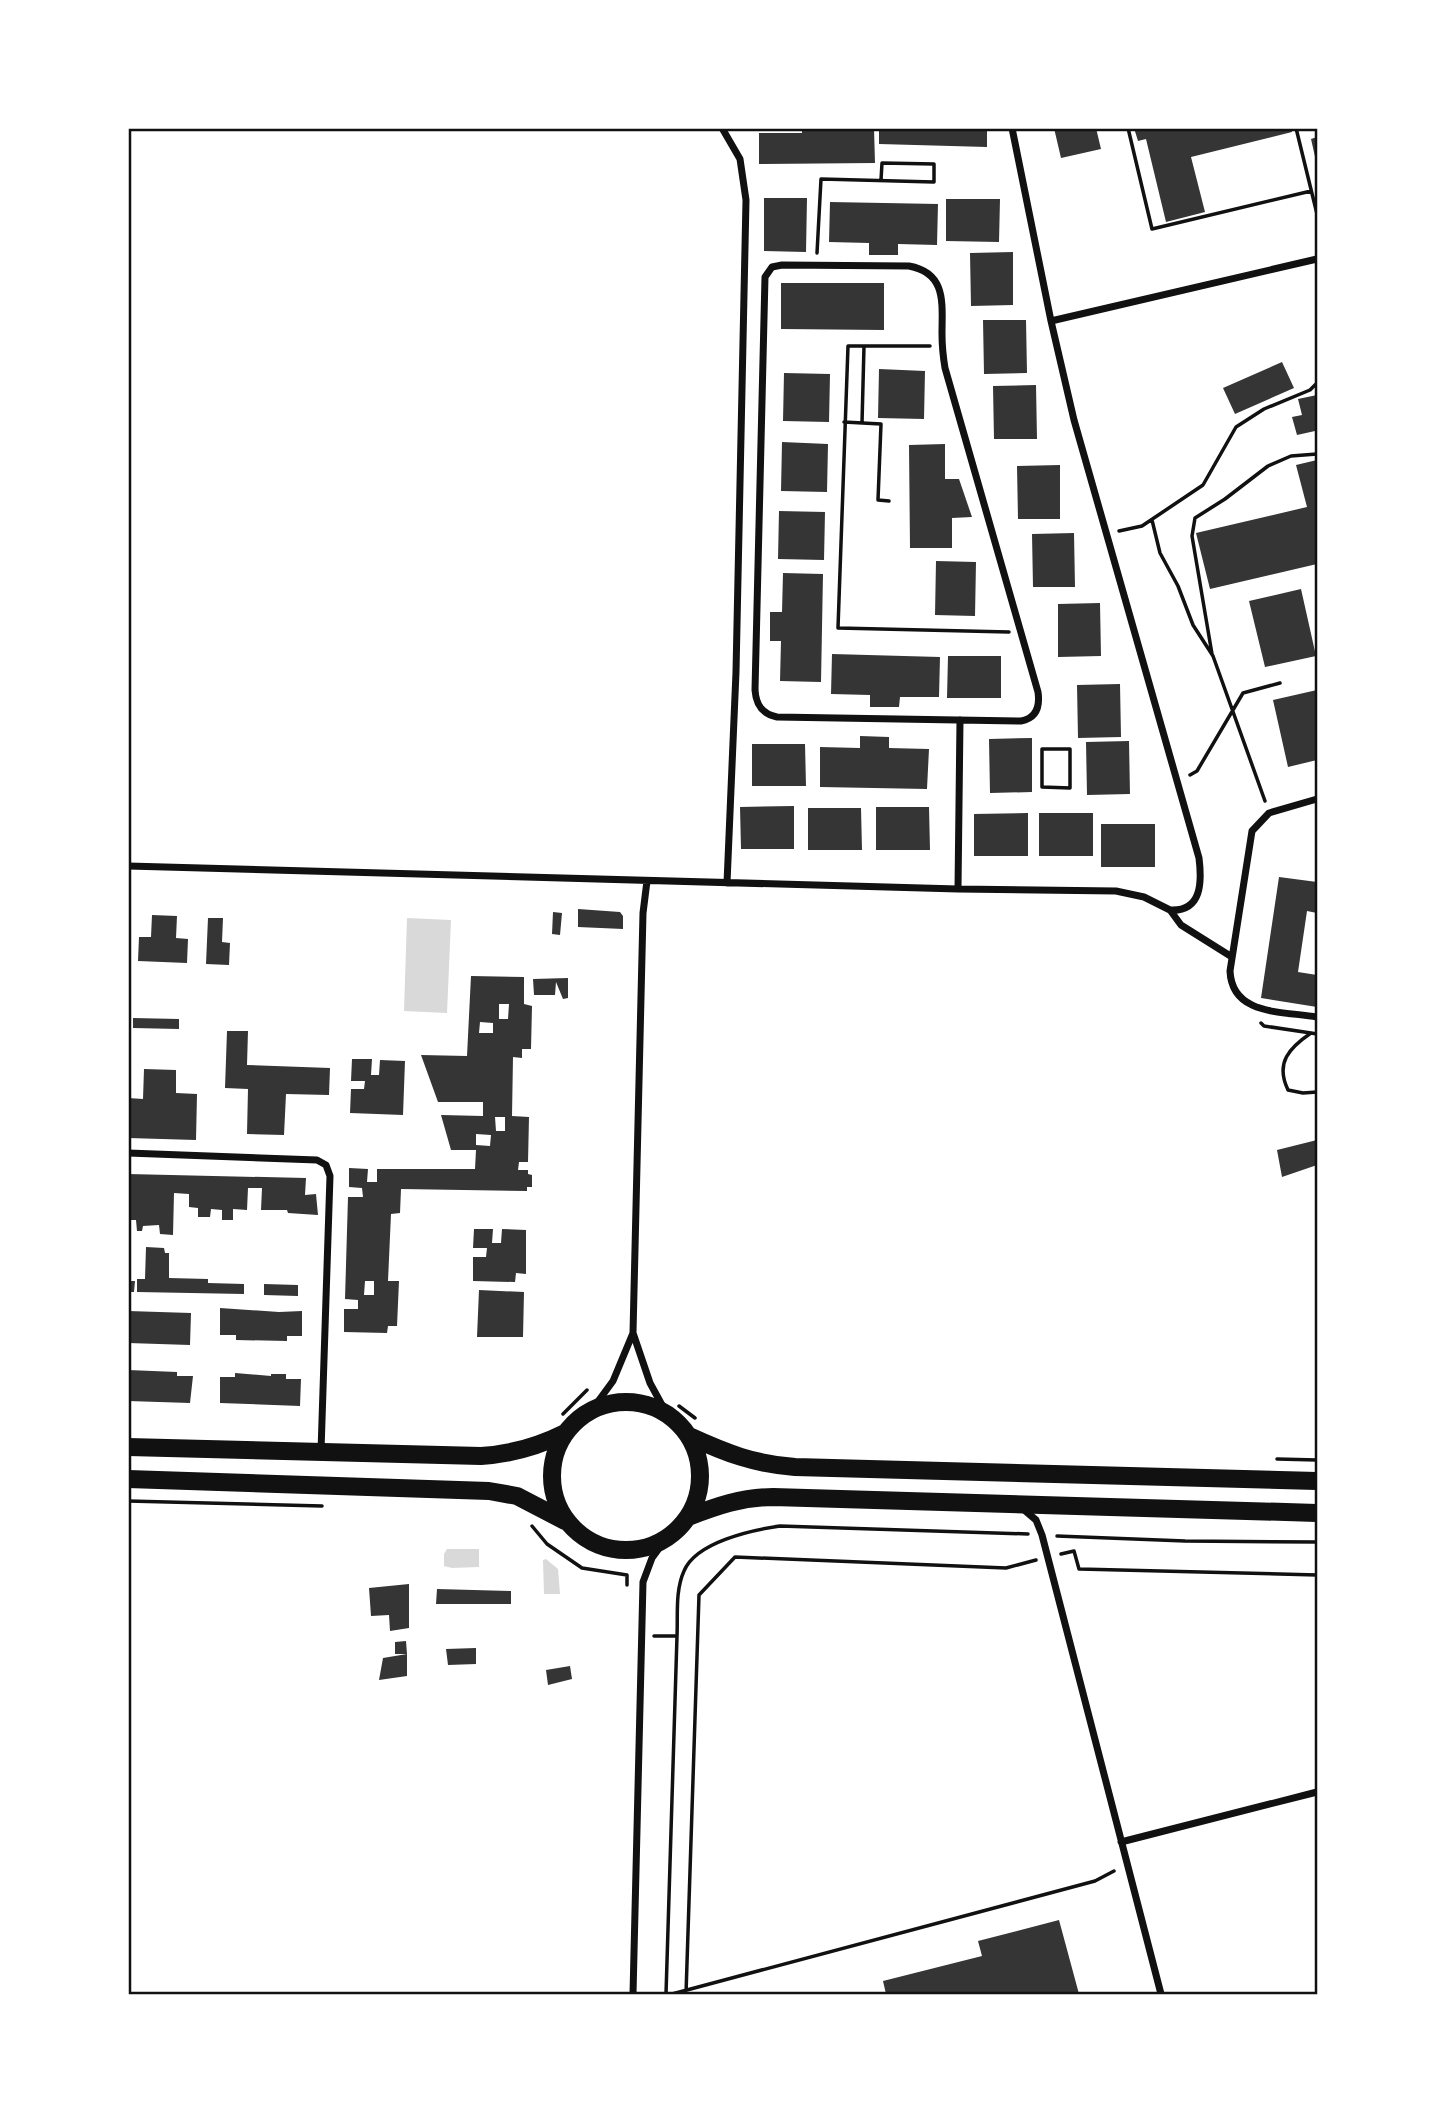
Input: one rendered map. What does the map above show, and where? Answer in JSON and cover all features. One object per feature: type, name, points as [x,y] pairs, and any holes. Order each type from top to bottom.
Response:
[{"type":"highway","points":[[128,1447],[481,1456],[509,1454],[542,1445],[560,1425],[572,1424],[601,1406],[627,1402],[658,1409],[672,1409],[698,1456],[700,1484],[688,1517],[666,1539],[643,1549],[618,1550],[591,1542],[567,1522],[517,1496],[489,1491],[128,1479]]},
{"type":"highway","points":[[560,1425],[551,1479],[554,1497],[567,1522]]},
{"type":"highway","points":[[689,1436],[738,1458],[795,1467],[1317,1481]]},
{"type":"highway","points":[[688,1517],[720,1504],[751,1497],[1317,1513]]},
{"type":"street","points":[[722,128],[740,159],[746,200],[736,672],[727,883]]},
{"type":"street","points":[[128,866],[1116,891],[1144,897],[1170,910],[1178,911],[1194,903],[1200,886],[1197,847],[1074,420],[1012,128]]},
{"type":"street","points":[[1051,321],[1317,259]]},
{"type":"street","points":[[775,266],[909,266],[928,273],[942,295],[942,345],[948,380],[1038,692],[1039,707],[1034,715],[1021,721],[777,717],[764,712],[756,699],[765,277],[775,266]]},
{"type":"street","points":[[958,889],[960,720]]},
{"type":"street","points":[[1317,799],[1269,813],[1252,831],[1232,957],[1231,982],[1240,999],[1257,1007],[1317,1017]]},
{"type":"street","points":[[648,881],[643,913],[633,1333],[650,1383],[672,1409]]},
{"type":"street","points":[[1170,910],[1181,925],[1232,957]]},
{"type":"street","points":[[128,1153],[317,1160],[326,1165],[330,1176],[321,1452]]},
{"type":"street","points":[[591,1411],[613,1381],[633,1333]]},
{"type":"street","points":[[1016,1504],[1035,1520],[1042,1535],[1161,1994]]},
{"type":"street","points":[[633,1994],[645,1573],[666,1539]]},
{"type":"street","points":[[1121,1842],[1317,1792]]},
{"type":"path","points":[[1128,128],[1152,229],[1311,191]]},
{"type":"path","points":[[1296,128],[1317,213]]},
{"type":"path","points":[[816,265],[821,179],[934,182],[934,164],[882,163],[881,180]]},
{"type":"path","points":[[942,345],[848,346],[838,628],[1021,632]]},
{"type":"path","points":[[862,423],[864,346]]},
{"type":"path","points":[[1107,534],[1142,526],[1203,485],[1236,427],[1264,409],[1310,390],[1317,384]]},
{"type":"path","points":[[844,422],[881,424],[878,500],[889,501]]},
{"type":"path","points":[[1269,813],[1213,656],[1192,536],[1195,518],[1268,466],[1291,456],[1317,454]]},
{"type":"path","points":[[1152,520],[1160,553],[1178,586],[1193,625],[1213,656]]},
{"type":"path","points":[[1178,783],[1197,771],[1243,693],[1280,683]]},
{"type":"path","points":[[1042,749],[1070,750],[1070,788],[1042,788],[1042,749]]},
{"type":"path","points":[[1317,1034],[1311,1033],[1291,1049],[1282,1066],[1282,1078],[1288,1090],[1317,1092]]},
{"type":"path","points":[[560,1425],[589,1389]]},
{"type":"path","points":[[672,1409],[703,1423]]},
{"type":"path","points":[[1276,1459],[1317,1460]]},
{"type":"path","points":[[128,1501],[323,1506]]},
{"type":"path","points":[[530,1522],[547,1544],[582,1568],[627,1575],[627,1587]]},
{"type":"path","points":[[666,1994],[679,1586],[685,1568],[701,1553],[724,1539],[753,1530],[780,1526],[1185,1541],[1317,1542]]},
{"type":"path","points":[[686,1992],[699,1595],[735,1557],[1006,1568],[1074,1551],[1079,1570],[1317,1575]]},
{"type":"path","points":[[642,1636],[677,1636]]},
{"type":"path","points":[[672,1994],[1095,1881],[1119,1867],[1125,1856]]},
{"type":"shaded area","points":[[407,918],[451,920],[447,1013],[404,1011]]},
{"type":"shaded area","points":[[447,1549],[479,1549],[479,1567],[444,1566]]},
{"type":"shaded area","points":[[546,1559],[558,1569],[560,1594],[544,1594],[543,1560]]},
{"type":"building","points":[[802,128],[874,128],[875,163],[759,164],[759,133],[802,133]]},
{"type":"building","points":[[879,128],[987,128],[987,147],[879,144]]},
{"type":"building","points":[[1054,128],[1096,128],[1101,149],[1061,158]]},
{"type":"building","points":[[1134,128],[1291,128],[1292,132],[1191,157],[1205,212],[1166,222],[1146,139],[1138,141]]},
{"type":"building","points":[[1317,137],[1317,161],[1316,161],[1311,139]]},
{"type":"building","points":[[764,198],[807,198],[806,252],[764,251]]},
{"type":"building","points":[[946,199],[1000,199],[999,242],[946,241]]},
{"type":"building","points":[[830,202],[938,204],[937,245],[898,244],[898,255],[869,255],[869,243],[829,242]]},
{"type":"building","points":[[1013,252],[1013,305],[971,306],[970,253]]},
{"type":"building","points":[[781,283],[884,283],[884,330],[781,329]]},
{"type":"building","points":[[983,320],[1026,320],[1027,373],[984,374]]},
{"type":"building","points":[[1282,362],[1294,388],[1235,414],[1223,388]]},
{"type":"building","points":[[879,369],[925,371],[924,419],[878,418]]},
{"type":"building","points":[[784,373],[830,374],[829,422],[783,421]]},
{"type":"building","points":[[1036,385],[1037,439],[994,439],[993,386]]},
{"type":"building","points":[[1317,395],[1317,436],[1315,431],[1297,435],[1292,417],[1302,415],[1298,399]]},
{"type":"building","points":[[782,442],[828,444],[827,492],[781,491]]},
{"type":"building","points":[[945,444],[945,479],[959,479],[972,517],[952,518],[952,548],[910,548],[909,445]]},
{"type":"building","points":[[1317,460],[1317,564],[1210,589],[1196,533],[1307,507],[1296,465]]},
{"type":"building","points":[[1060,465],[1060,519],[1018,519],[1017,466]]},
{"type":"building","points":[[779,511],[825,512],[824,560],[778,559]]},
{"type":"building","points":[[1074,533],[1075,587],[1033,587],[1032,534]]},
{"type":"building","points":[[936,561],[976,562],[975,616],[935,615]]},
{"type":"building","points":[[783,573],[823,574],[821,682],[780,681],[781,641],[770,641],[770,612],[782,612]]},
{"type":"building","points":[[1301,589],[1316,656],[1265,667],[1249,601]]},
{"type":"building","points":[[1100,603],[1101,656],[1058,657],[1058,604]]},
{"type":"building","points":[[832,654],[940,657],[939,697],[900,697],[899,707],[870,707],[870,695],[831,694]]},
{"type":"building","points":[[948,656],[1001,656],[1001,698],[947,698]]},
{"type":"building","points":[[1120,684],[1121,737],[1078,738],[1077,685]]},
{"type":"building","points":[[1317,690],[1317,760],[1288,767],[1273,700]]},
{"type":"building","points":[[860,736],[889,737],[889,748],[929,749],[927,789],[820,787],[820,747],[860,748]]},
{"type":"building","points":[[1032,738],[1032,792],[990,793],[989,739]]},
{"type":"building","points":[[1129,741],[1130,794],[1087,795],[1086,742]]},
{"type":"building","points":[[752,744],[805,744],[806,786],[752,786]]},
{"type":"building","points":[[794,806],[794,849],[741,849],[740,807]]},
{"type":"building","points":[[876,807],[929,807],[930,850],[876,850]]},
{"type":"building","points":[[808,808],[861,808],[862,850],[808,850]]},
{"type":"building","points":[[1028,813],[1028,856],[974,856],[974,814]]},
{"type":"building","points":[[1039,813],[1093,813],[1093,856],[1039,856]]},
{"type":"building","points":[[1101,824],[1155,824],[1155,867],[1101,867]]},
{"type":"building","points":[[1279,877],[1317,882],[1317,913],[1307,911],[1298,972],[1317,975],[1317,1007],[1261,998]]},
{"type":"building","points":[[578,909],[620,912],[623,916],[623,929],[578,927]]},
{"type":"building","points":[[553,912],[562,913],[560,935],[552,934]]},
{"type":"building","points":[[152,915],[177,916],[176,938],[188,939],[187,963],[138,961],[139,937],[151,937]]},
{"type":"building","points":[[208,918],[223,918],[222,942],[230,943],[229,965],[206,964]]},
{"type":"building","points":[[471,976],[524,977],[524,1004],[532,1006],[531,1049],[522,1049],[522,1058],[513,1057],[512,1116],[529,1117],[528,1162],[519,1162],[518,1170],[528,1170],[528,1174],[532,1175],[532,1187],[527,1187],[527,1191],[401,1189],[400,1213],[391,1214],[388,1281],[399,1281],[397,1326],[388,1326],[387,1333],[344,1332],[344,1309],[358,1309],[358,1300],[345,1299],[348,1197],[363,1197],[362,1188],[349,1187],[349,1168],[368,1169],[367,1182],[377,1182],[377,1169],[475,1169],[476,1150],[451,1150],[441,1115],[483,1116],[483,1102],[438,1102],[421,1055],[467,1056]],"holes":[[[499,1004],[509,1004],[508,1019],[499,1019]],[[480,1022],[493,1023],[493,1033],[479,1033]],[[495,1117],[505,1117],[505,1131],[496,1131]],[[476,1134],[491,1135],[490,1146],[476,1145]],[[365,1281],[374,1281],[374,1295],[364,1295]]]},
{"type":"building","points":[[568,978],[568,998],[563,999],[556,982],[555,995],[534,995],[533,979]]},
{"type":"building","points":[[133,1018],[179,1019],[179,1029],[133,1028]]},
{"type":"building","points":[[227,1031],[248,1031],[247,1065],[330,1068],[329,1095],[286,1094],[284,1135],[247,1134],[248,1089],[225,1088]]},
{"type":"building","points":[[352,1059],[372,1059],[371,1075],[379,1075],[380,1060],[405,1061],[403,1115],[350,1113],[351,1089],[364,1089],[365,1081],[351,1081]]},
{"type":"building","points":[[144,1069],[176,1070],[176,1093],[197,1094],[196,1140],[128,1138],[128,1098],[143,1099]]},
{"type":"building","points":[[1317,1140],[1317,1165],[1282,1177],[1277,1150]]},
{"type":"building","points":[[128,1174],[306,1178],[305,1195],[316,1194],[318,1215],[288,1213],[287,1210],[261,1210],[262,1188],[248,1188],[247,1210],[233,1209],[233,1220],[222,1220],[222,1210],[211,1209],[210,1217],[198,1217],[198,1208],[189,1207],[189,1194],[174,1193],[173,1235],[160,1234],[159,1225],[143,1226],[142,1231],[137,1231],[136,1220],[128,1220]]},
{"type":"building","points":[[474,1229],[493,1229],[492,1243],[501,1243],[502,1229],[526,1230],[526,1274],[516,1273],[515,1282],[473,1281],[473,1257],[486,1257],[487,1248],[473,1248]]},
{"type":"building","points":[[146,1247],[164,1248],[165,1253],[169,1253],[169,1278],[208,1279],[208,1283],[244,1284],[244,1294],[137,1292],[137,1279],[145,1279]]},
{"type":"building","points":[[128,1281],[135,1281],[134,1292],[128,1292]]},
{"type":"building","points":[[264,1284],[298,1285],[298,1296],[264,1295]]},
{"type":"building","points":[[479,1290],[524,1292],[523,1337],[477,1337]]},
{"type":"building","points":[[220,1308],[302,1311],[302,1336],[287,1336],[287,1341],[236,1340],[236,1335],[220,1335]]},
{"type":"building","points":[[128,1311],[191,1313],[190,1345],[128,1343]]},
{"type":"building","points":[[128,1370],[177,1372],[177,1376],[193,1376],[190,1403],[128,1401]]},
{"type":"building","points":[[235,1373],[271,1376],[286,1374],[286,1379],[301,1379],[300,1406],[220,1403],[220,1377],[235,1377]]},
{"type":"building","points":[[409,1584],[409,1628],[390,1631],[389,1615],[371,1616],[369,1588]]},
{"type":"building","points":[[437,1589],[511,1591],[511,1604],[436,1604]]},
{"type":"building","points":[[406,1641],[407,1654],[395,1654],[395,1642]]},
{"type":"building","points":[[476,1648],[476,1664],[448,1665],[446,1649]]},
{"type":"building","points":[[407,1654],[407,1676],[379,1680],[383,1658]]},
{"type":"building","points":[[570,1666],[572,1679],[548,1685],[546,1670]]},
{"type":"building","points":[[1059,1920],[1079,1994],[886,1994],[883,1981],[982,1956],[978,1941]]}]
